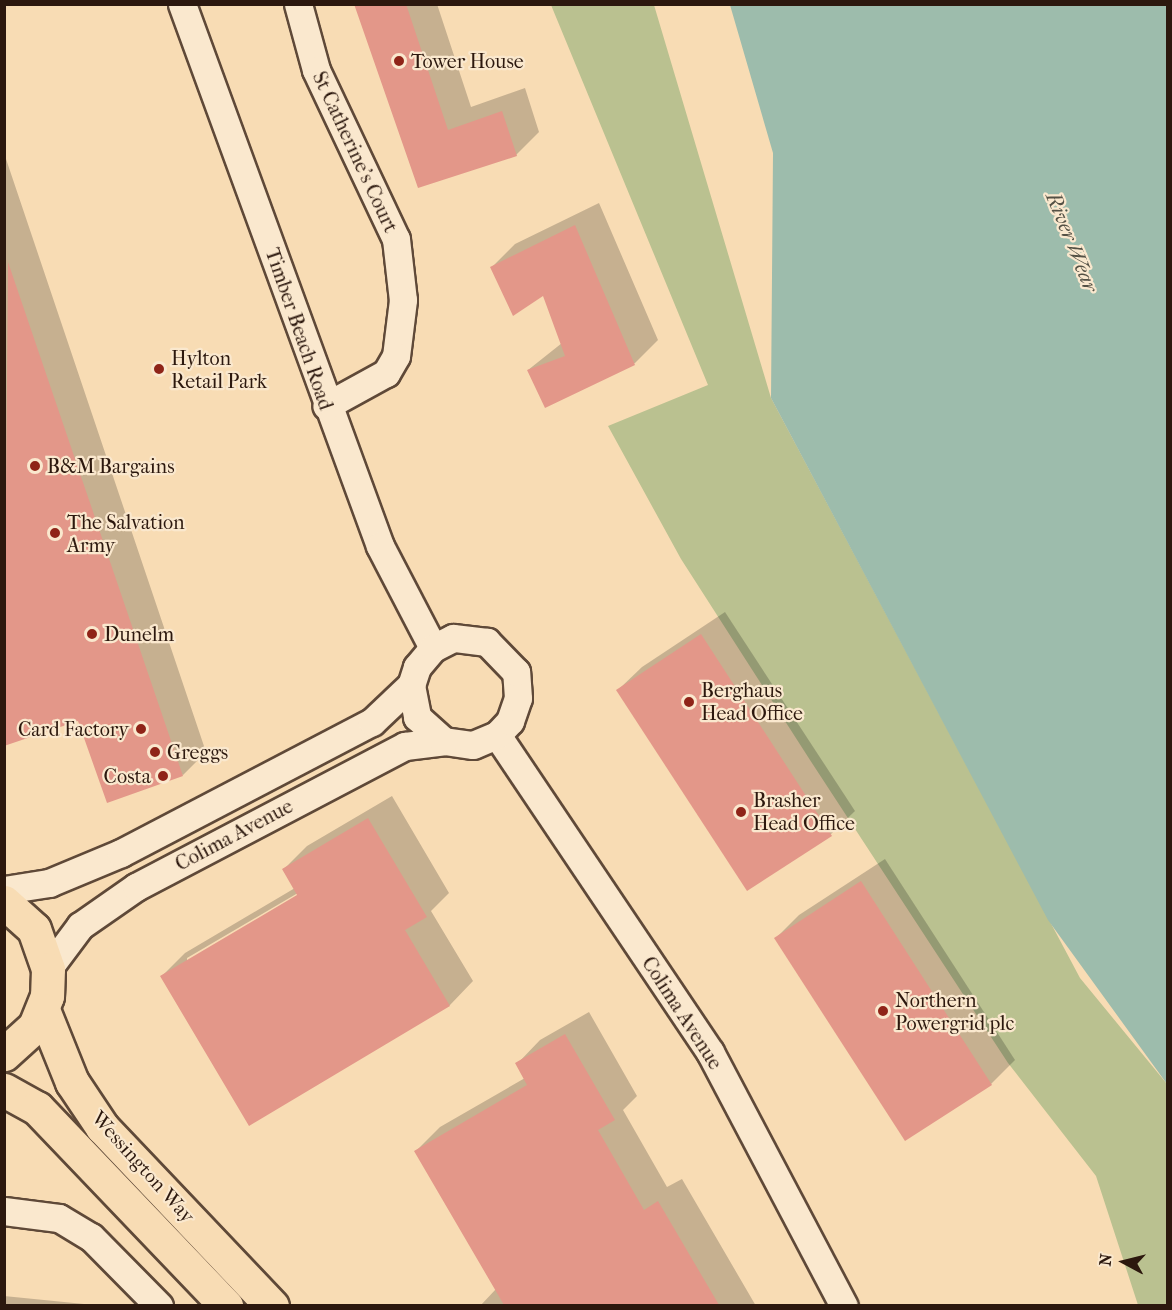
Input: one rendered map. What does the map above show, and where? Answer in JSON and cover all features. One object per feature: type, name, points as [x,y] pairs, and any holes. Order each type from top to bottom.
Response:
[{"type":"highway","name":"Wessington Way","points":[[4,902],[34,929],[48,969],[43,1010],[17,1047],[4,1054]]},
{"type":"highway","name":"Wessington Way","points":[[43,1010],[72,1082],[102,1127],[272,1305]]},
{"type":"highway","name":"Wessington Way","points":[[4,1090],[38,1108],[226,1305]]},
{"type":"street","name":"Timber Beach Road","points":[[182,4],[326,406],[380,546],[433,648]]},
{"type":"street","name":"St Catherine's Court","points":[[298,4],[316,70],[396,239],[403,300],[396,356],[386,374],[326,406]]},
{"type":"street","points":[[471,638],[502,652],[516,672],[518,698],[497,735],[472,745],[444,741],[417,717],[411,685],[422,658],[433,648],[471,638]]},
{"type":"street","name":"Colima Avenue","points":[[4,890],[49,883],[121,853],[372,722],[411,685]]},
{"type":"street","name":"Colima Avenue","points":[[497,735],[710,1052],[844,1305]]},
{"type":"street","name":"Colima Avenue","points":[[48,969],[80,926],[136,887],[405,746],[444,741]]},
{"type":"street","points":[[4,1212],[59,1218],[91,1237],[159,1305]]},
{"type":"green space","points":[[551,5],[654,5],[771,398],[1080,978],[1167,1084],[1167,1305],[1138,1305],[1096,1176],[1008,1063],[810,760],[681,559],[608,426],[708,385]]},
{"type":"water","name":"River Wear","points":[[730,5],[1167,5],[1167,1084],[1048,920],[771,398],[773,153]]},
{"type":"building","name":"Tower House","points":[[354,4],[406,4],[448,130],[502,111],[517,156],[418,188]]},
{"type":"building","points":[[575,225],[635,365],[545,408],[527,370],[565,356],[543,296],[513,316],[490,267]]},
{"type":"building","points":[[8,262],[183,776],[107,803],[78,721],[4,746]]},
{"type":"building","points":[[701,634],[832,836],[747,891],[616,690]]},
{"type":"building","points":[[368,818],[427,917],[405,930],[450,1006],[249,1126],[160,976],[297,895],[282,869]]},
{"type":"building","name":"Northern Powergrid plc","points":[[861,881],[992,1085],[905,1141],[774,938]]},
{"type":"building","points":[[565,1034],[615,1120],[598,1130],[644,1210],[658,1201],[719,1305],[504,1305],[414,1151],[527,1085],[515,1063]]},
{"type":"place","name":"Tower House","points":[[399,61]]},
{"type":"place","name":"Hylton Retail Park","points":[[159,369]]},
{"type":"place","name":"B&M Bargains","points":[[35,466]]},
{"type":"place","name":"The Salvation Army","points":[[55,533]]},
{"type":"place","name":"Dunelm","points":[[92,634]]},
{"type":"place","name":"Berghaus Head Office","points":[[689,702]]},
{"type":"place","name":"Card Factory","points":[[141,729]]},
{"type":"place","name":"Greggs","points":[[155,752]]},
{"type":"place","name":"Costa","points":[[163,776]]},
{"type":"place","name":"Brasher Head Office","points":[[741,812]]},
{"type":"place","name":"Northern Powergrid plc","points":[[883,1011]]}]
